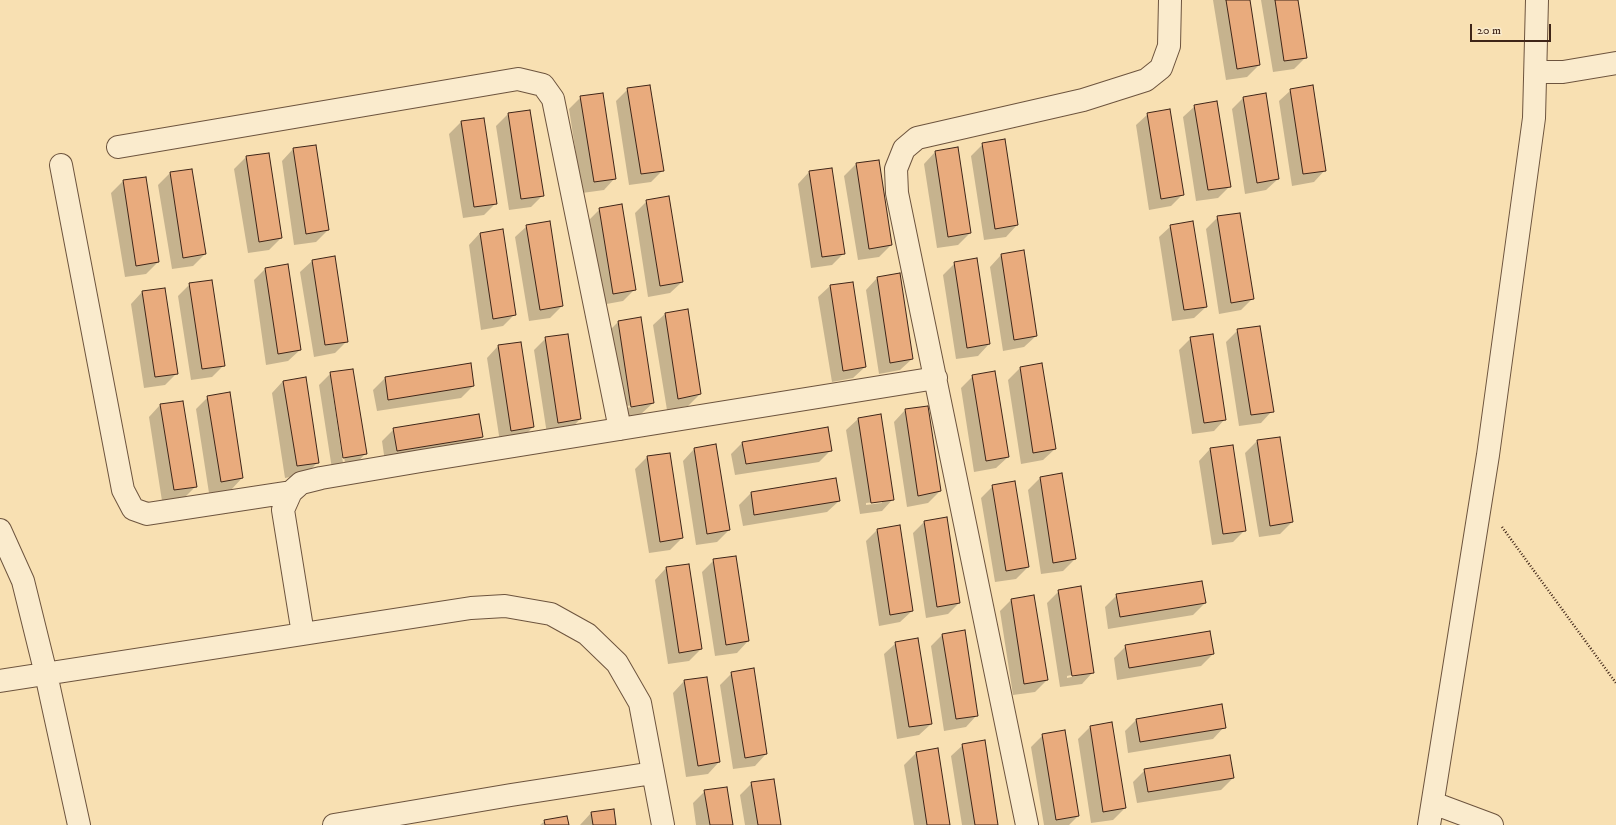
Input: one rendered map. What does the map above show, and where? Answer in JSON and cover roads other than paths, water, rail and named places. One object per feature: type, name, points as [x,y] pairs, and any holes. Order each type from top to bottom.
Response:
[{"type":"street","points":[[1027,825],[897,193],[896,169],[904,149],[917,138],[1076,102],[1146,80],[1161,68],[1169,46],[1170,0]]},
{"type":"street","points":[[1430,825],[1481,497],[1534,118],[1537,0]]},
{"type":"street","points":[[1536,72],[1563,72],[1592,69],[1616,63]]},
{"type":"street","points":[[118,147],[518,79],[543,85],[553,99],[620,429]]},
{"type":"street","points":[[61,165],[123,490],[133,509],[147,514],[291,492]]},
{"type":"street","points":[[303,634],[283,510],[291,492],[301,483],[321,478],[936,378]]},
{"type":"street","points":[[0,530],[23,581],[46,674],[79,825]]},
{"type":"street","points":[[0,681],[471,608],[505,606],[552,614],[587,634],[618,663],[640,703],[663,825]]},
{"type":"street","points":[[334,825],[511,794],[653,773]]},
{"type":"street","points":[[1433,803],[1492,825]]}]
